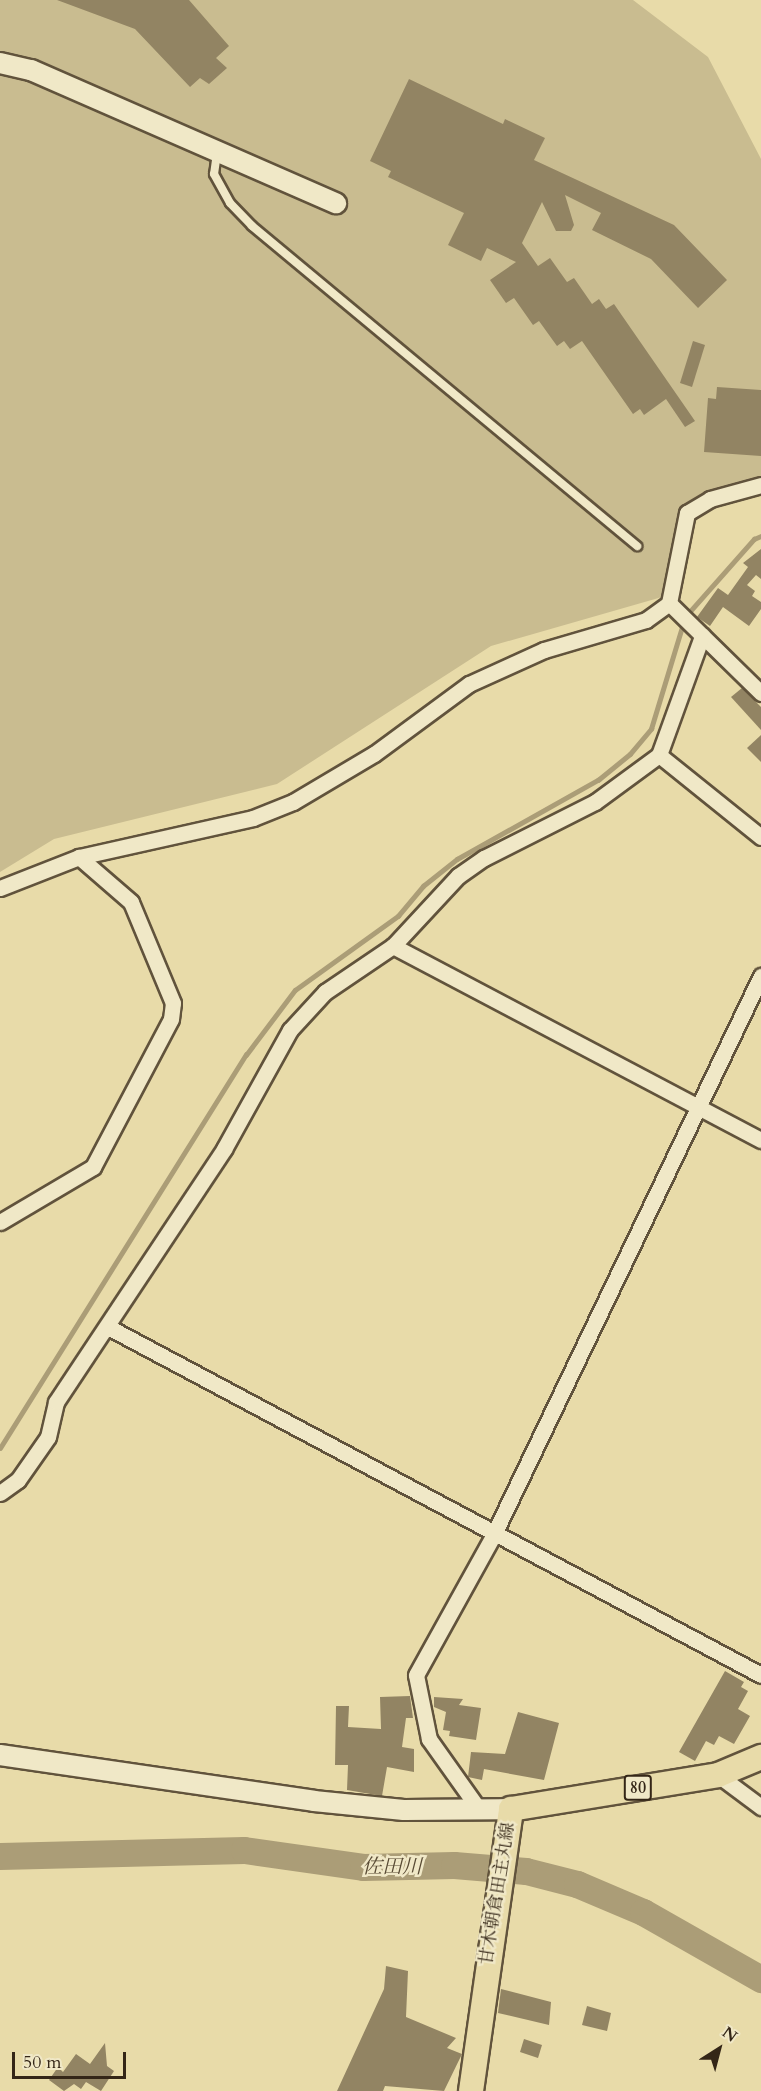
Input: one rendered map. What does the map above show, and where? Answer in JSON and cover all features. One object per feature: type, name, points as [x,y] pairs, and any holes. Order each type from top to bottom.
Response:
[{"type":"main road","name":"甘木朝倉田主丸線","points":[[471,2091],[486,1964],[510,1820],[718,1775],[761,1757]]},
{"type":"street","points":[[0,63],[31,70],[218,149],[336,203]]},
{"type":"street","points":[[0,888],[79,857],[241,820],[293,802],[374,754],[469,684],[544,650],[646,620],[669,603],[687,513],[710,499],[761,485]]},
{"type":"street","points":[[669,603],[761,693]]},
{"type":"street","points":[[0,1493],[18,1480],[48,1437],[56,1402],[108,1327],[224,1149],[290,1030],[325,992],[393,946],[458,876],[484,858],[595,802],[658,755],[702,636]]},
{"type":"street","points":[[658,755],[761,837]]},
{"type":"street","points":[[0,1222],[93,1167],[171,1019],[173,1003],[131,902],[79,857]]},
{"type":"street","points":[[393,946],[761,1140]]},
{"type":"street","points":[[478,1808],[429,1738],[416,1675],[494,1536],[696,1107],[761,976]]},
{"type":"street","points":[[108,1327],[494,1536],[761,1675]]},
{"type":"street","points":[[0,1755],[314,1801],[404,1810],[478,1808],[510,1820]]},
{"type":"street","points":[[718,1775],[761,1807]]},
{"type":"lane","points":[[218,149],[214,174],[230,203],[252,226],[637,546]]},
{"type":"shaded area","points":[[0,0],[633,0],[708,57],[761,159],[761,478],[690,501],[662,597],[491,646],[277,784],[54,839],[0,872]]},
{"type":"building","points":[[57,0],[189,0],[229,46],[216,58],[227,68],[209,84],[200,78],[190,87],[135,29]]},
{"type":"building","points":[[409,79],[503,124],[505,119],[545,138],[534,160],[674,225],[727,280],[698,308],[651,259],[592,230],[601,213],[565,195],[574,225],[571,231],[556,231],[542,202],[522,243],[538,266],[550,258],[567,282],[574,278],[592,304],[599,299],[606,309],[614,304],[695,421],[685,427],[666,399],[644,415],[640,409],[633,414],[582,341],[570,349],[564,341],[557,346],[539,321],[533,325],[514,298],[506,303],[490,280],[516,262],[487,248],[481,261],[448,245],[464,213],[388,177],[391,171],[370,161]]},
{"type":"building","points":[[693,341],[705,345],[692,387],[680,383]]},
{"type":"building","points":[[717,387],[761,390],[761,456],[704,452],[708,398],[716,399]]},
{"type":"building","points":[[761,549],[761,579],[756,575],[747,585],[755,591],[752,596],[761,602],[761,609],[749,626],[723,607],[710,626],[697,617],[718,588],[728,595],[748,567],[743,563]]},
{"type":"building","points":[[742,688],[761,707],[761,730],[731,697]]},
{"type":"building","points":[[761,735],[761,762],[747,748]]},
{"type":"building","points":[[725,1671],[744,1682],[741,1687],[748,1691],[738,1709],[750,1716],[734,1744],[719,1736],[714,1745],[706,1741],[695,1761],[679,1752]]},
{"type":"building","points":[[410,1696],[413,1718],[406,1718],[402,1747],[414,1749],[414,1772],[387,1767],[382,1796],[347,1790],[348,1765],[335,1765],[336,1706],[349,1706],[348,1727],[381,1729],[380,1697]]},
{"type":"building","points":[[434,1697],[463,1699],[459,1705],[481,1708],[476,1740],[449,1736],[450,1731],[443,1730],[446,1712],[434,1707]]},
{"type":"building","points":[[518,1712],[559,1723],[544,1780],[484,1769],[482,1780],[468,1777],[471,1752],[505,1754]]},
{"type":"building","points":[[386,1966],[408,1971],[406,2017],[456,2038],[447,2048],[462,2054],[444,2091],[385,2086],[383,2091],[337,2091],[384,1989]]},
{"type":"building","points":[[501,1989],[551,2002],[549,2025],[498,2013]]},
{"type":"building","points":[[587,2006],[611,2013],[607,2031],[582,2025]]},
{"type":"building","points":[[524,2039],[542,2045],[538,2058],[520,2052]]},
{"type":"building","points":[[105,2043],[107,2066],[114,2071],[101,2091],[86,2082],[81,2089],[74,2084],[64,2091],[49,2080],[58,2067],[63,2072],[76,2054],[90,2064]]},
{"type":"waterway","points":[[0,1448],[246,1055],[295,990],[398,916],[423,886],[457,859],[598,780],[630,754],[651,729],[685,617],[754,539],[761,536]]},
{"type":"waterway","name":"佐田川","points":[[0,1856],[244,1850],[363,1867],[454,1865],[526,1871],[577,1884],[643,1912],[761,1979]]}]
